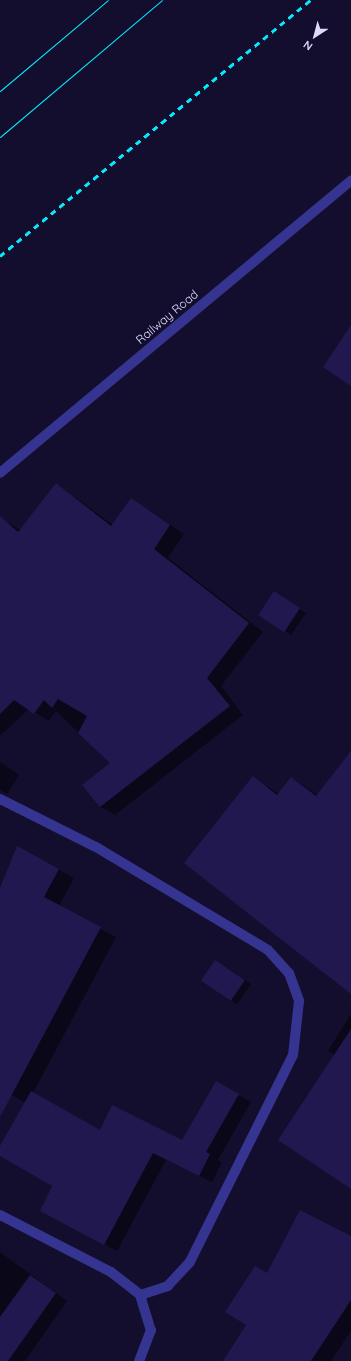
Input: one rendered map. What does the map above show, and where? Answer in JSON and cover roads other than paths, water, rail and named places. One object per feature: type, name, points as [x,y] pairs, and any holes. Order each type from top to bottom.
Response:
[{"type":"street","name":"Railway Road","points":[[0,473],[351,181]]},
{"type":"street","points":[[0,798],[96,848],[268,950],[289,973],[299,1001],[293,1055],[190,1262],[168,1286],[140,1295]]},
{"type":"street","points":[[0,1215],[111,1272],[140,1295],[151,1330],[139,1361]]},
{"type":"tram line","points":[[0,91],[108,0]]},
{"type":"tram line","points":[[0,137],[162,0]]},
{"type":"railway","points":[[0,256],[311,0]]}]
